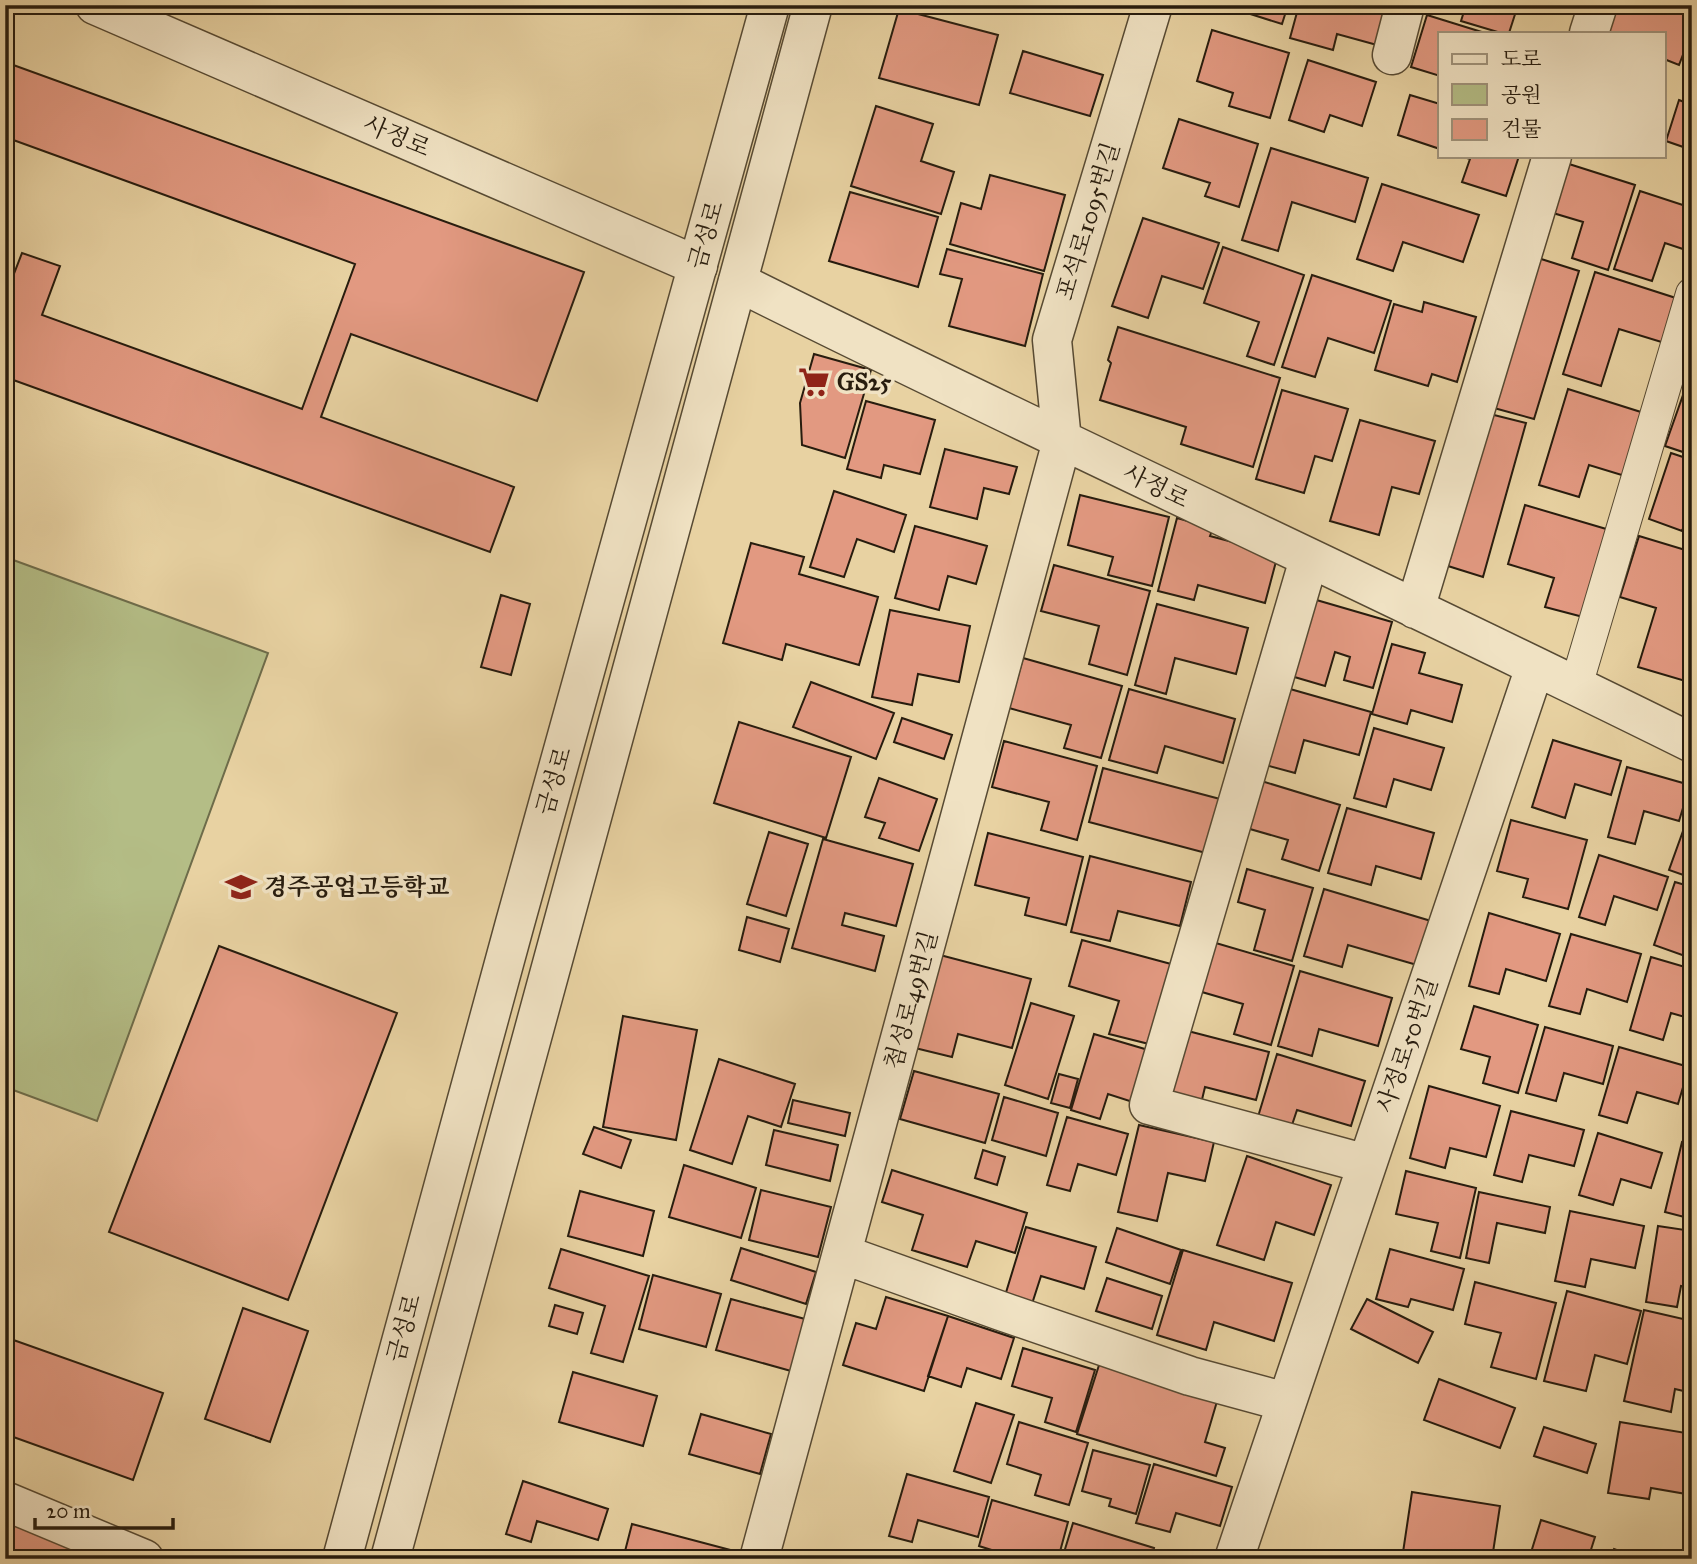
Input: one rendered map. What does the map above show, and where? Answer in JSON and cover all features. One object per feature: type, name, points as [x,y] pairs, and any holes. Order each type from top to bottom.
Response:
[{"type":"street","name":"사정로","points":[[95,5],[738,282],[1062,441],[1692,743]]},
{"type":"street","name":"금성로","points":[[342,1559],[515,923],[771,5]]},
{"type":"street","name":"금성로","points":[[390,1559],[813,5]]},
{"type":"street","name":"포석로1095번길","points":[[1062,441],[1052,340],[1153,5]]},
{"type":"street","points":[[1392,55],[1405,5]]},
{"type":"street","points":[[1589,32],[1598,5]]},
{"type":"street","points":[[1415,609],[1551,158]]},
{"type":"street","points":[[1576,686],[1692,294]]},
{"type":"street","name":"첨성로49번길","points":[[759,1559],[1062,441]]},
{"type":"street","points":[[1309,559],[1149,1105],[1367,1164]]},
{"type":"street","name":"사정로50번길","points":[[1234,1559],[1535,667]]},
{"type":"street","points":[[842,1254],[1190,1376],[1283,1413]]},
{"type":"street","points":[[5,1501],[144,1559]]},
{"type":"green space","points":[[5,557],[268,653],[97,1121],[5,1087]]},
{"type":"building","points":[[1222,5],[1288,5],[1282,24]]},
{"type":"building","points":[[1299,5],[1388,5],[1377,45],[1337,34],[1333,50],[1290,38]]},
{"type":"building","points":[[1466,5],[1518,5],[1509,32],[1498,32],[1461,21]]},
{"type":"building","points":[[1606,5],[1692,7],[1692,31],[1679,65],[1666,60],[1666,32],[1595,32]]},
{"type":"building","points":[[899,9],[998,35],[979,105],[879,78]]},
{"type":"building","points":[[1427,15],[1482,32],[1438,32],[1438,75],[1411,67]]},
{"type":"building","points":[[1212,30],[1289,53],[1270,118],[1229,106],[1233,93],[1197,81]]},
{"type":"building","points":[[1023,51],[1103,75],[1090,116],[1010,93]]},
{"type":"building","points":[[1308,60],[1376,82],[1362,126],[1330,115],[1324,132],[1289,120]]},
{"type":"building","points":[[5,62],[584,272],[537,401],[351,334],[321,417],[514,487],[490,552],[5,377],[5,297],[22,253],[60,266],[42,315],[302,409],[355,264],[5,137]]},
{"type":"building","points":[[1410,95],[1438,103],[1438,148],[1398,135]]},
{"type":"building","points":[[1679,100],[1692,105],[1692,150],[1666,141]]},
{"type":"building","points":[[876,106],[933,124],[921,161],[954,172],[941,214],[851,186]]},
{"type":"building","points":[[1179,119],[1258,144],[1239,207],[1205,196],[1210,183],[1163,168]]},
{"type":"building","points":[[1271,148],[1368,178],[1355,222],[1292,202],[1278,251],[1242,240]]},
{"type":"building","points":[[1467,158],[1518,158],[1506,196],[1462,182],[1470,159]]},
{"type":"building","points":[[1569,164],[1635,185],[1608,270],[1572,258],[1583,222],[1553,213]]},
{"type":"building","points":[[1692,167],[1692,186],[1686,184]]},
{"type":"building","points":[[990,175],[1065,195],[1044,271],[950,244],[961,203],[981,209]]},
{"type":"building","points":[[1382,184],[1479,215],[1463,262],[1403,242],[1393,271],[1357,259]]},
{"type":"building","points":[[1640,191],[1692,208],[1692,252],[1665,243],[1652,281],[1614,269]]},
{"type":"building","points":[[850,192],[938,217],[918,287],[829,261]]},
{"type":"building","points":[[1143,218],[1219,243],[1203,289],[1162,276],[1148,318],[1112,306]]},
{"type":"building","points":[[1223,247],[1304,275],[1274,365],[1247,356],[1259,322],[1204,303]]},
{"type":"building","points":[[947,249],[1043,274],[1025,346],[949,326],[962,279],[940,274]]},
{"type":"building","points":[[1538,258],[1579,271],[1534,419],[1494,408]]},
{"type":"building","points":[[1595,272],[1682,300],[1668,344],[1619,329],[1601,386],[1563,374]]},
{"type":"building","points":[[1312,275],[1391,301],[1374,353],[1328,338],[1315,377],[1282,367]]},
{"type":"building","points":[[1424,302],[1476,317],[1457,382],[1432,374],[1428,386],[1375,370],[1394,304],[1422,312]]},
{"type":"building","points":[[1118,327],[1280,378],[1253,467],[1181,444],[1186,427],[1100,400]]},
{"type":"building","points":[[814,354],[871,370],[845,458],[802,445],[800,403]]},
{"type":"building","points":[[1688,381],[1692,382],[1692,455],[1665,446]]},
{"type":"building","points":[[1568,389],[1644,413],[1625,476],[1589,465],[1579,497],[1539,485]]},
{"type":"building","points":[[1282,390],[1348,409],[1332,461],[1315,456],[1304,493],[1256,479]]},
{"type":"building","points":[[866,401],[935,420],[920,474],[884,465],[881,478],[847,469]]},
{"type":"building","points":[[1490,414],[1526,423],[1483,577],[1448,566]]},
{"type":"building","points":[[1360,420],[1435,441],[1419,494],[1392,487],[1379,535],[1330,521]]},
{"type":"building","points":[[945,449],[1017,467],[1009,494],[984,488],[977,519],[930,507]]},
{"type":"building","points":[[1671,453],[1692,460],[1692,513],[1689,512],[1682,531],[1649,519]]},
{"type":"building","points":[[834,491],[906,515],[894,552],[857,539],[844,577],[810,567]]},
{"type":"building","points":[[1080,495],[1169,517],[1152,586],[1108,575],[1113,557],[1068,545]]},
{"type":"building","points":[[1525,505],[1613,531],[1587,618],[1545,607],[1554,578],[1508,564]]},
{"type":"building","points":[[1177,518],[1213,528],[1210,536],[1278,554],[1265,603],[1198,585],[1194,600],[1158,591]]},
{"type":"building","points":[[915,526],[987,546],[976,584],[948,576],[939,610],[895,598]]},
{"type":"building","points":[[1639,536],[1692,552],[1692,683],[1638,667],[1656,608],[1620,597]]},
{"type":"building","points":[[751,543],[804,557],[799,574],[878,597],[859,665],[786,644],[782,660],[723,643]]},
{"type":"building","points":[[1054,565],[1150,591],[1127,675],[1089,664],[1099,626],[1041,611]]},
{"type":"building","points":[[501,595],[530,604],[511,675],[481,667]]},
{"type":"building","points":[[1313,599],[1392,622],[1373,688],[1344,680],[1350,657],[1335,652],[1325,686],[1291,676]]},
{"type":"building","points":[[1157,604],[1248,628],[1236,674],[1175,658],[1166,694],[1135,685]]},
{"type":"building","points":[[890,610],[970,626],[959,682],[918,674],[912,705],[872,697]]},
{"type":"building","points":[[1392,644],[1425,653],[1419,673],[1462,685],[1452,722],[1411,710],[1407,724],[1372,714]]},
{"type":"building","points":[[1023,658],[1122,686],[1101,758],[1064,748],[1071,725],[1009,708]]},
{"type":"building","points":[[811,682],[894,713],[876,759],[793,727]]},
{"type":"building","points":[[1283,687],[1371,712],[1359,755],[1304,740],[1295,773],[1262,764]]},
{"type":"building","points":[[1129,689],[1235,719],[1223,763],[1165,746],[1157,773],[1109,760]]},
{"type":"building","points":[[902,718],[952,735],[944,759],[894,742]]},
{"type":"building","points":[[739,722],[851,757],[826,838],[714,803]]},
{"type":"building","points":[[1374,728],[1444,748],[1431,790],[1394,779],[1386,807],[1354,798]]},
{"type":"building","points":[[1553,740],[1621,761],[1611,795],[1575,784],[1565,818],[1532,807]]},
{"type":"building","points":[[1004,741],[1097,766],[1077,840],[1041,830],[1049,802],[992,787]]},
{"type":"building","points":[[1627,767],[1690,785],[1679,821],[1644,811],[1635,844],[1608,837]]},
{"type":"building","points":[[1103,768],[1220,799],[1206,853],[1089,822]]},
{"type":"building","points":[[879,778],[937,799],[919,851],[879,838],[885,823],[865,817]]},
{"type":"building","points":[[1258,780],[1340,805],[1319,871],[1282,859],[1288,840],[1243,827]]},
{"type":"building","points":[[1692,806],[1692,878],[1669,870]]},
{"type":"building","points":[[1347,808],[1434,833],[1421,879],[1376,866],[1371,885],[1328,873]]},
{"type":"building","points":[[1511,820],[1587,840],[1568,909],[1523,897],[1528,879],[1497,871]]},
{"type":"building","points":[[769,832],[808,844],[786,916],[747,904]]},
{"type":"building","points":[[988,833],[1083,857],[1066,925],[1025,915],[1029,898],[975,885]]},
{"type":"building","points":[[823,839],[913,864],[896,926],[845,913],[842,925],[884,936],[875,971],[792,948]]},
{"type":"building","points":[[1599,855],[1668,877],[1657,910],[1614,896],[1605,925],[1579,917]]},
{"type":"building","points":[[1090,856],[1191,882],[1180,926],[1118,911],[1110,941],[1071,932]]},
{"type":"building","points":[[1247,869],[1313,888],[1292,961],[1254,950],[1265,910],[1238,902]]},
{"type":"building","points":[[1675,882],[1692,887],[1692,938],[1685,956],[1654,945]]},
{"type":"building","points":[[1324,889],[1431,921],[1417,965],[1348,945],[1342,967],[1304,956]]},
{"type":"building","points":[[1489,913],[1560,934],[1546,981],[1506,969],[1499,994],[1469,986]]},
{"type":"building","points":[[747,917],[789,929],[780,962],[739,950]]},
{"type":"building","points":[[1571,934],[1641,954],[1627,1002],[1587,989],[1580,1014],[1549,1006]]},
{"type":"building","points":[[1082,940],[1171,964],[1149,1044],[1109,1034],[1119,1001],[1069,986]]},
{"type":"building","points":[[1209,941],[1294,966],[1271,1045],[1234,1034],[1243,1004],[1195,990]]},
{"type":"building","points":[[219,946],[397,1013],[288,1300],[109,1232]]},
{"type":"building","points":[[940,955],[1031,979],[1012,1048],[958,1034],[952,1057],[915,1048]]},
{"type":"building","points":[[1651,957],[1692,969],[1692,1019],[1671,1013],[1663,1040],[1630,1030]]},
{"type":"building","points":[[1300,971],[1392,998],[1378,1046],[1319,1029],[1312,1056],[1278,1046]]},
{"type":"building","points":[[1031,1003],[1074,1016],[1048,1099],[1005,1085]]},
{"type":"building","points":[[1474,1006],[1538,1025],[1518,1093],[1483,1083],[1490,1057],[1461,1049]]},
{"type":"building","points":[[623,1016],[697,1030],[676,1140],[603,1127]]},
{"type":"building","points":[[1545,1027],[1613,1046],[1603,1084],[1564,1073],[1556,1101],[1526,1093]]},
{"type":"building","points":[[1184,1030],[1269,1052],[1256,1100],[1205,1087],[1200,1108],[1166,1099]]},
{"type":"building","points":[[1094,1034],[1155,1052],[1139,1104],[1108,1094],[1100,1119],[1071,1110]]},
{"type":"building","points":[[1619,1047],[1689,1067],[1678,1104],[1637,1092],[1627,1123],[1599,1115]]},
{"type":"building","points":[[1277,1054],[1365,1081],[1351,1126],[1297,1110],[1290,1131],[1257,1120]]},
{"type":"building","points":[[719,1059],[795,1084],[781,1127],[748,1116],[732,1164],[690,1150]]},
{"type":"building","points":[[914,1071],[999,1094],[985,1143],[900,1119]]},
{"type":"building","points":[[1059,1074],[1078,1079],[1070,1108],[1051,1103]]},
{"type":"building","points":[[1429,1086],[1500,1106],[1486,1157],[1450,1148],[1445,1168],[1410,1158]]},
{"type":"building","points":[[1004,1097],[1058,1113],[1046,1156],[992,1140]]},
{"type":"building","points":[[793,1100],[850,1113],[845,1136],[788,1123]]},
{"type":"building","points":[[1692,1109],[1692,1138],[1684,1136]]},
{"type":"building","points":[[1511,1111],[1584,1130],[1574,1166],[1529,1155],[1522,1182],[1494,1175]]},
{"type":"building","points":[[1067,1117],[1128,1134],[1116,1175],[1078,1164],[1070,1191],[1047,1185]]},
{"type":"building","points":[[1139,1125],[1214,1142],[1205,1181],[1168,1173],[1157,1221],[1118,1212]]},
{"type":"building","points":[[594,1127],[631,1140],[621,1168],[583,1154]]},
{"type":"building","points":[[774,1130],[838,1145],[830,1181],[766,1165]]},
{"type":"building","points":[[1598,1133],[1662,1153],[1651,1188],[1621,1179],[1613,1205],[1579,1195]]},
{"type":"building","points":[[1682,1142],[1692,1144],[1692,1219],[1665,1212]]},
{"type":"building","points":[[983,1150],[1005,1157],[997,1185],[975,1178]]},
{"type":"building","points":[[1247,1156],[1331,1185],[1314,1235],[1276,1222],[1264,1260],[1217,1245]]},
{"type":"building","points":[[684,1165],[756,1188],[741,1238],[669,1217]]},
{"type":"building","points":[[892,1170],[1027,1213],[1015,1253],[976,1241],[967,1267],[912,1250],[923,1215],[882,1202]]},
{"type":"building","points":[[1406,1171],[1476,1188],[1460,1258],[1431,1251],[1438,1223],[1396,1214]]},
{"type":"building","points":[[761,1190],[831,1207],[818,1257],[749,1240]]},
{"type":"building","points":[[580,1191],[654,1211],[643,1256],[568,1236]]},
{"type":"building","points":[[1479,1192],[1550,1207],[1545,1233],[1497,1223],[1489,1263],[1466,1258]]},
{"type":"building","points":[[1570,1211],[1644,1226],[1635,1268],[1591,1259],[1585,1287],[1555,1281]]},
{"type":"building","points":[[1658,1226],[1692,1231],[1692,1288],[1681,1286],[1677,1307],[1646,1302]]},
{"type":"building","points":[[1026,1227],[1096,1247],[1084,1289],[1041,1276],[1031,1307],[1004,1299]]},
{"type":"building","points":[[1117,1228],[1181,1250],[1170,1284],[1106,1262]]},
{"type":"building","points":[[741,1248],[816,1272],[806,1304],[731,1280]]},
{"type":"building","points":[[561,1249],[649,1276],[623,1362],[591,1353],[605,1306],[549,1288]]},
{"type":"building","points":[[1390,1249],[1464,1269],[1453,1310],[1411,1299],[1408,1307],[1376,1299]]},
{"type":"building","points":[[1183,1250],[1292,1283],[1274,1341],[1214,1322],[1206,1350],[1157,1335]]},
{"type":"building","points":[[653,1275],[721,1294],[706,1347],[639,1329]]},
{"type":"building","points":[[1107,1278],[1162,1296],[1152,1329],[1096,1311]]},
{"type":"building","points":[[1475,1282],[1556,1303],[1536,1379],[1491,1367],[1501,1333],[1465,1324]]},
{"type":"building","points":[[1567,1291],[1641,1311],[1627,1364],[1595,1355],[1586,1391],[1544,1381]]},
{"type":"building","points":[[886,1297],[948,1316],[924,1391],[843,1365],[856,1323],[876,1329]]},
{"type":"building","points":[[731,1299],[805,1319],[791,1371],[716,1350]]},
{"type":"building","points":[[1367,1299],[1433,1332],[1418,1363],[1351,1329]]},
{"type":"building","points":[[555,1305],[583,1313],[577,1334],[549,1326]]},
{"type":"building","points":[[243,1308],[308,1331],[270,1442],[205,1419]]},
{"type":"building","points":[[1644,1310],[1692,1321],[1692,1393],[1675,1389],[1671,1412],[1624,1401]]},
{"type":"building","points":[[948,1316],[1014,1338],[1001,1379],[967,1368],[961,1387],[928,1376]]},
{"type":"building","points":[[5,1337],[163,1393],[133,1480],[5,1434]]},
{"type":"building","points":[[1023,1348],[1095,1370],[1076,1432],[1045,1422],[1052,1398],[1012,1386]]},
{"type":"building","points":[[1100,1362],[1218,1398],[1205,1442],[1225,1448],[1216,1476],[1077,1434]]},
{"type":"building","points":[[573,1372],[657,1396],[643,1446],[559,1422]]},
{"type":"building","points":[[1439,1379],[1515,1408],[1500,1448],[1424,1420]]},
{"type":"building","points":[[976,1403],[1014,1415],[991,1483],[954,1471]]},
{"type":"building","points":[[701,1414],[771,1434],[760,1474],[689,1454]]},
{"type":"building","points":[[1019,1422],[1088,1443],[1069,1505],[1035,1495],[1041,1475],[1007,1464]]},
{"type":"building","points":[[1620,1422],[1692,1434],[1692,1495],[1651,1488],[1649,1499],[1608,1493]]},
{"type":"building","points":[[1544,1427],[1596,1444],[1587,1473],[1534,1456]]},
{"type":"building","points":[[1093,1450],[1150,1465],[1136,1514],[1109,1506],[1111,1499],[1082,1491]]},
{"type":"building","points":[[1154,1464],[1232,1487],[1220,1526],[1176,1513],[1170,1532],[1136,1523]]},
{"type":"building","points":[[907,1474],[989,1497],[978,1537],[918,1520],[912,1542],[889,1536]]},
{"type":"building","points":[[523,1481],[608,1509],[598,1540],[537,1521],[531,1542],[506,1534]]},
{"type":"building","points":[[1412,1492],[1500,1506],[1492,1559],[1402,1559]]},
{"type":"building","points":[[992,1500],[1068,1522],[1058,1559],[1020,1559],[979,1546]]},
{"type":"building","points":[[1541,1520],[1595,1537],[1588,1559],[1529,1559]]},
{"type":"building","points":[[5,1522],[76,1544],[72,1559],[5,1559]]},
{"type":"building","points":[[1073,1523],[1154,1548],[1151,1559],[1062,1559]]},
{"type":"building","points":[[632,1524],[738,1552],[736,1559],[623,1559]]},
{"type":"building","points":[[1614,1549],[1640,1559],[1610,1559]]},
{"type":"building","points":[[813,1552],[830,1559],[810,1559]]},
{"type":"place","name":"GS25","points":[[814,382]]},
{"type":"place","name":"경주공업고등학교","points":[[241,887]]}]
